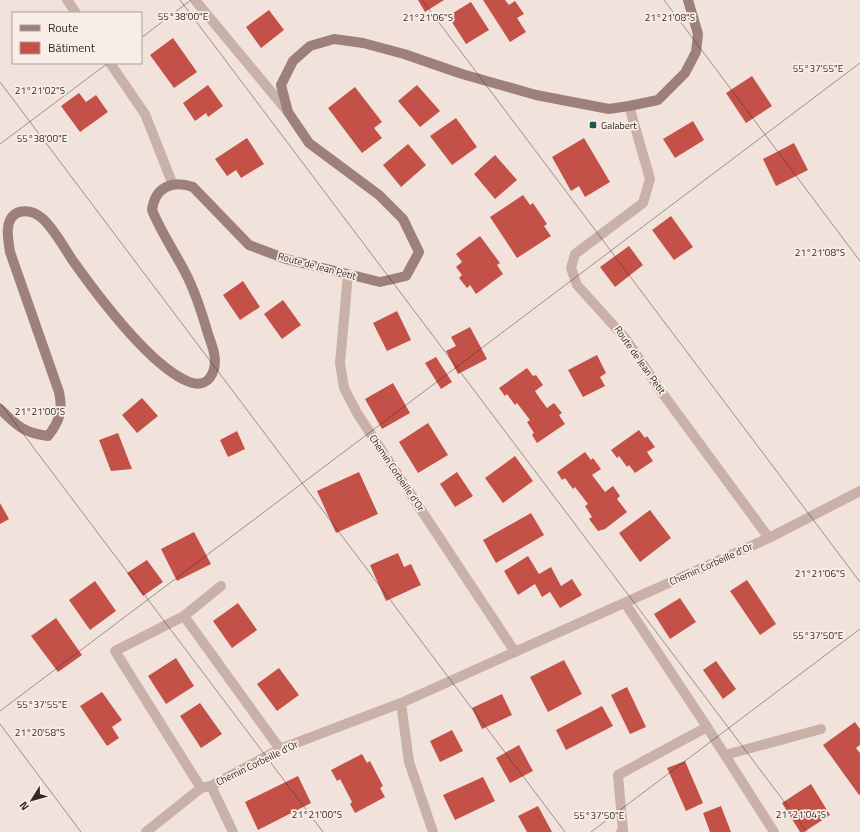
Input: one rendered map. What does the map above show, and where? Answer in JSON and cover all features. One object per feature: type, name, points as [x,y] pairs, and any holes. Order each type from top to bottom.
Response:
[{"type":"street","points":[[67,0],[75,12]]},
{"type":"street","points":[[195,0],[288,112]]},
{"type":"street","name":"Route de Jean Petit","points":[[173,185],[183,183],[193,187],[249,245],[286,259],[380,282],[406,276],[419,252],[403,219],[379,195],[309,143],[288,112],[281,85],[293,61],[310,46],[334,39],[363,42],[462,74],[536,95],[609,109],[629,106],[658,100],[685,73],[696,52],[698,34],[688,0]]},
{"type":"street","points":[[0,409],[15,424],[28,433],[48,436],[57,425],[61,414],[61,403],[58,392],[10,252],[8,227],[10,219],[15,213],[25,210],[34,212],[44,220],[85,278],[114,314],[162,364],[178,376],[196,385],[205,383],[212,376],[215,355],[198,303],[186,273],[152,210],[153,201],[157,193],[173,185],[145,114],[111,64]]},
{"type":"street","name":"Route de Jean Petit","points":[[629,106],[650,179],[643,203],[575,254],[571,268],[577,285],[626,339],[660,390],[769,538]]},
{"type":"street","name":"Chemin Corbeille d'Or","points":[[348,274],[340,363],[344,388],[357,413],[515,652]]},
{"type":"street","name":"Chemin Corbeille d'Or","points":[[146,832],[206,787],[280,749],[401,703],[625,603],[769,538],[860,490]]},
{"type":"street","points":[[221,586],[184,616],[115,651],[206,787],[232,832]]},
{"type":"street","points":[[625,603],[774,832]]},
{"type":"street","points":[[184,616],[280,749]]},
{"type":"street","points":[[401,703],[409,762],[433,832]]},
{"type":"street","points":[[621,832],[623,831],[618,775],[707,727]]},
{"type":"street","points":[[725,755],[821,729]]},
{"type":"building","points":[[418,0],[444,0],[425,12]]},
{"type":"building","points":[[483,0],[505,0],[509,5],[515,1],[524,14],[517,18],[526,32],[510,42]]},
{"type":"building","points":[[471,2],[489,30],[466,44],[448,16]]},
{"type":"building","points":[[269,10],[284,30],[261,48],[246,27]]},
{"type":"building","points":[[173,38],[197,72],[174,88],[150,55]]},
{"type":"building","points":[[752,76],[772,106],[746,123],[726,93]]},
{"type":"building","points":[[208,85],[223,106],[208,117],[206,113],[195,121],[183,103]]},
{"type":"building","points":[[417,85],[440,111],[420,127],[398,101]]},
{"type":"building","points":[[355,87],[382,122],[374,128],[382,138],[362,153],[328,108]]},
{"type":"building","points":[[79,93],[86,102],[96,95],[108,112],[80,132],[61,106]]},
{"type":"building","points":[[456,118],[477,147],[452,165],[430,136]]},
{"type":"building","points":[[693,121],[704,140],[675,158],[663,139]]},
{"type":"building","points":[[247,138],[264,164],[241,178],[236,170],[227,176],[215,159]]},
{"type":"building","points":[[584,138],[610,182],[585,197],[579,186],[571,191],[552,157]]},
{"type":"building","points":[[794,143],[808,170],[776,186],[763,159]]},
{"type":"building","points":[[408,144],[426,165],[401,187],[383,165]]},
{"type":"building","points":[[495,155],[517,180],[495,199],[474,174]]},
{"type":"building","points":[[523,195],[530,205],[533,203],[547,224],[544,226],[551,236],[517,258],[490,217]]},
{"type":"building","points":[[671,216],[693,247],[674,260],[652,230]]},
{"type":"building","points":[[480,236],[500,263],[497,265],[503,274],[476,294],[470,285],[467,288],[459,278],[462,275],[456,267],[462,262],[456,254]]},
{"type":"building","points":[[629,246],[643,265],[615,287],[600,267]]},
{"type":"building","points":[[243,281],[260,307],[240,320],[223,295]]},
{"type":"building","points":[[283,300],[301,325],[282,339],[264,314]]},
{"type":"building","points":[[397,311],[411,340],[387,351],[373,323]]},
{"type":"building","points":[[470,327],[487,359],[458,374],[446,351],[456,346],[451,337]]},
{"type":"building","points":[[597,355],[606,373],[600,377],[605,386],[583,397],[568,370]]},
{"type":"building","points":[[436,357],[452,382],[441,389],[425,363]]},
{"type":"building","points":[[527,368],[533,376],[536,375],[543,385],[535,391],[541,400],[547,408],[554,403],[562,413],[559,415],[565,424],[537,443],[532,435],[534,433],[527,422],[530,420],[517,403],[515,405],[507,394],[505,396],[499,388]]},
{"type":"building","points":[[393,383],[410,413],[382,429],[365,399]]},
{"type":"building","points":[[142,398],[158,416],[137,433],[122,415]]},
{"type":"building","points":[[428,423],[448,455],[418,473],[399,442]]},
{"type":"building","points":[[639,430],[645,438],[647,436],[655,447],[647,452],[653,461],[635,473],[629,465],[627,467],[619,456],[617,458],[611,450]]},
{"type":"building","points":[[237,431],[245,449],[228,457],[220,440]]},
{"type":"building","points":[[118,433],[132,469],[111,471],[99,440]]},
{"type":"building","points":[[585,452],[591,460],[593,458],[601,469],[592,475],[605,492],[613,486],[620,496],[617,499],[627,512],[605,529],[598,531],[589,519],[592,517],[585,506],[588,504],[575,487],[573,489],[565,478],[562,480],[557,472]]},
{"type":"building","points":[[515,456],[533,481],[503,503],[485,478]]},
{"type":"building","points":[[359,472],[378,514],[336,533],[317,491]]},
{"type":"building","points":[[457,472],[473,496],[455,507],[440,484]]},
{"type":"building","points":[[0,503],[9,519],[0,524]]},
{"type":"building","points":[[650,510],[671,538],[640,562],[619,533]]},
{"type":"building","points":[[531,513],[544,535],[496,563],[483,540]]},
{"type":"building","points":[[194,532],[211,564],[177,581],[161,549]]},
{"type":"building","points":[[398,553],[404,567],[411,564],[421,585],[386,601],[370,565]]},
{"type":"building","points":[[528,556],[539,574],[551,567],[561,586],[572,579],[582,595],[560,608],[550,592],[542,597],[535,584],[518,595],[504,571]]},
{"type":"building","points":[[147,560],[163,582],[143,596],[127,573]]},
{"type":"building","points":[[747,580],[776,624],[760,635],[730,591]]},
{"type":"building","points":[[95,581],[116,611],[90,630],[69,600]]},
{"type":"building","points":[[680,598],[696,622],[670,639],[654,614]]},
{"type":"building","points":[[238,603],[257,630],[232,648],[213,621]]},
{"type":"building","points":[[56,618],[82,655],[58,672],[31,636]]},
{"type":"building","points":[[176,658],[194,686],[166,704],[148,676]]},
{"type":"building","points":[[564,660],[582,694],[548,712],[530,677]]},
{"type":"building","points":[[716,661],[736,689],[723,699],[703,670]]},
{"type":"building","points":[[279,668],[299,695],[277,711],[257,684]]},
{"type":"building","points":[[627,687],[646,727],[630,734],[611,695]]},
{"type":"building","points":[[102,692],[122,720],[112,727],[119,738],[107,746],[80,706]]},
{"type":"building","points":[[502,694],[512,715],[482,729],[472,708]]},
{"type":"building","points":[[200,703],[222,734],[201,748],[180,716]]},
{"type":"building","points":[[602,706],[613,726],[566,750],[556,730]]},
{"type":"building","points":[[855,722],[860,729],[860,745],[856,748],[860,753],[859,795],[823,745]]},
{"type":"building","points":[[452,730],[463,751],[440,762],[430,741]]},
{"type":"building","points":[[519,745],[533,771],[510,783],[496,758]]},
{"type":"building","points":[[362,754],[367,763],[370,761],[383,786],[380,788],[385,797],[355,813],[350,804],[352,802],[340,779],[337,781],[331,770]]},
{"type":"building","points":[[685,761],[703,803],[686,811],[667,768]]},
{"type":"building","points":[[298,776],[311,803],[258,830],[245,802]]},
{"type":"building","points":[[483,777],[495,801],[455,820],[443,795]]},
{"type":"building","points":[[811,784],[830,815],[804,832],[800,832],[782,803]]},
{"type":"building","points":[[538,806],[552,832],[527,832],[518,816]]},
{"type":"building","points":[[721,806],[731,832],[710,832],[703,813]]},
{"type":"place","name":"Galabert","points":[[593,125]]}]
